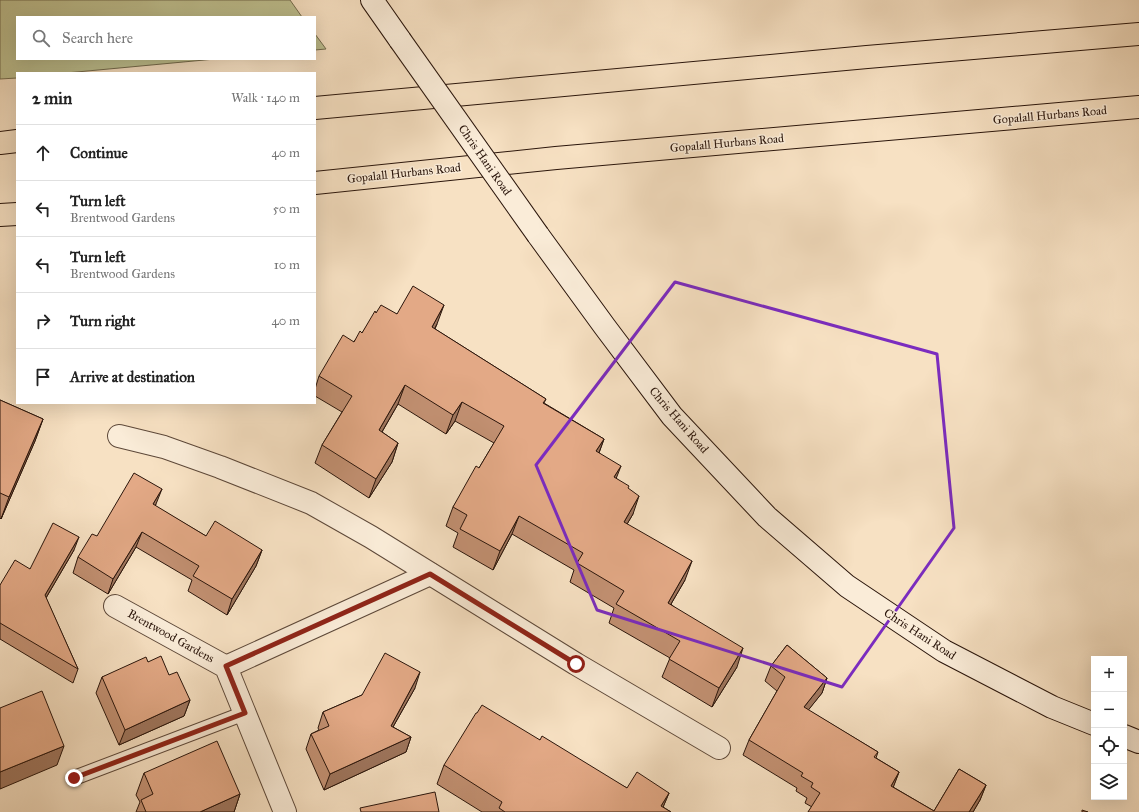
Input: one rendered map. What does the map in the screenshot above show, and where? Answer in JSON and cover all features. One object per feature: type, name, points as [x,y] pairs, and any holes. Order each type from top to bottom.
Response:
[{"type":"highway","points":[[316,108],[1139,34]]},
{"type":"highway","name":"Gopalall Hurbans Road","points":[[316,183],[541,160],[1139,107]]},
{"type":"highway","points":[[0,143],[16,141]]},
{"type":"highway","points":[[0,216],[16,214]]},
{"type":"street","name":"Chris Hani Road","points":[[372,0],[538,235],[672,416],[767,517],[847,586],[944,651],[1052,707],[1091,723]]},
{"type":"street","points":[[119,436],[164,447],[311,503],[371,537],[576,664],[719,748]]},
{"type":"street","name":"Brentwood Gardens","points":[[226,666],[430,574]]},
{"type":"street","name":"Brentwood Gardens","points":[[115,606],[226,666],[285,812]]},
{"type":"street","points":[[1127,737],[1139,742]]},
{"type":"lane","points":[[74,778],[245,713]]},
{"type":"highlighted area","points":[[675,282],[937,354],[954,528],[842,687],[597,610],[536,465]]},
{"type":"green space","points":[[0,0],[290,0],[301,16],[16,16],[16,60],[204,60],[77,72],[16,72],[16,78],[0,79]]},
{"type":"green space","points":[[316,35],[326,49],[316,50]]},
{"type":"building","points":[[413,286],[444,305],[432,327],[546,399],[543,403],[604,439],[596,451],[621,466],[614,477],[629,486],[628,488],[639,496],[624,522],[692,561],[668,603],[743,648],[719,688],[669,659],[680,641],[616,604],[624,591],[577,563],[583,553],[519,516],[500,551],[460,529],[467,515],[453,507],[476,466],[479,468],[504,426],[462,402],[453,415],[405,385],[379,430],[398,443],[376,479],[322,445],[352,396],[319,376],[343,335],[354,342],[360,331],[362,333],[375,311],[376,313],[381,305],[397,314]]},
{"type":"building","points":[[0,400],[43,419],[9,497],[0,493]]},
{"type":"building","points":[[134,473],[162,489],[153,504],[206,536],[215,521],[262,550],[232,599],[193,576],[199,566],[142,532],[113,579],[78,557],[92,534],[97,536]]},
{"type":"building","points":[[53,523],[79,537],[45,595],[78,669],[0,623],[0,585],[15,560],[30,569]]},
{"type":"building","points":[[787,645],[827,678],[804,707],[878,752],[874,757],[899,772],[891,786],[934,811],[959,769],[986,785],[969,812],[808,812],[820,793],[811,787],[813,783],[801,776],[803,773],[749,740],[785,677],[771,666]]},
{"type":"building","points":[[385,653],[420,672],[391,726],[411,737],[330,774],[311,734],[329,726],[323,712],[362,695]]},
{"type":"building","points":[[161,656],[169,675],[177,672],[190,700],[125,730],[102,677],[146,657],[148,662]]},
{"type":"building","points":[[42,691],[64,746],[0,772],[0,708]]},
{"type":"building","points":[[482,705],[540,740],[542,736],[627,788],[637,772],[669,793],[661,806],[671,812],[505,812],[499,808],[502,802],[444,765]]},
{"type":"building","points":[[217,741],[240,794],[200,812],[146,812],[141,800],[153,794],[144,773]]},
{"type":"building","points":[[435,792],[439,812],[361,812],[360,808]]},
{"type":"route","points":[[74,778],[245,713],[226,666],[430,574],[576,664]]}]
